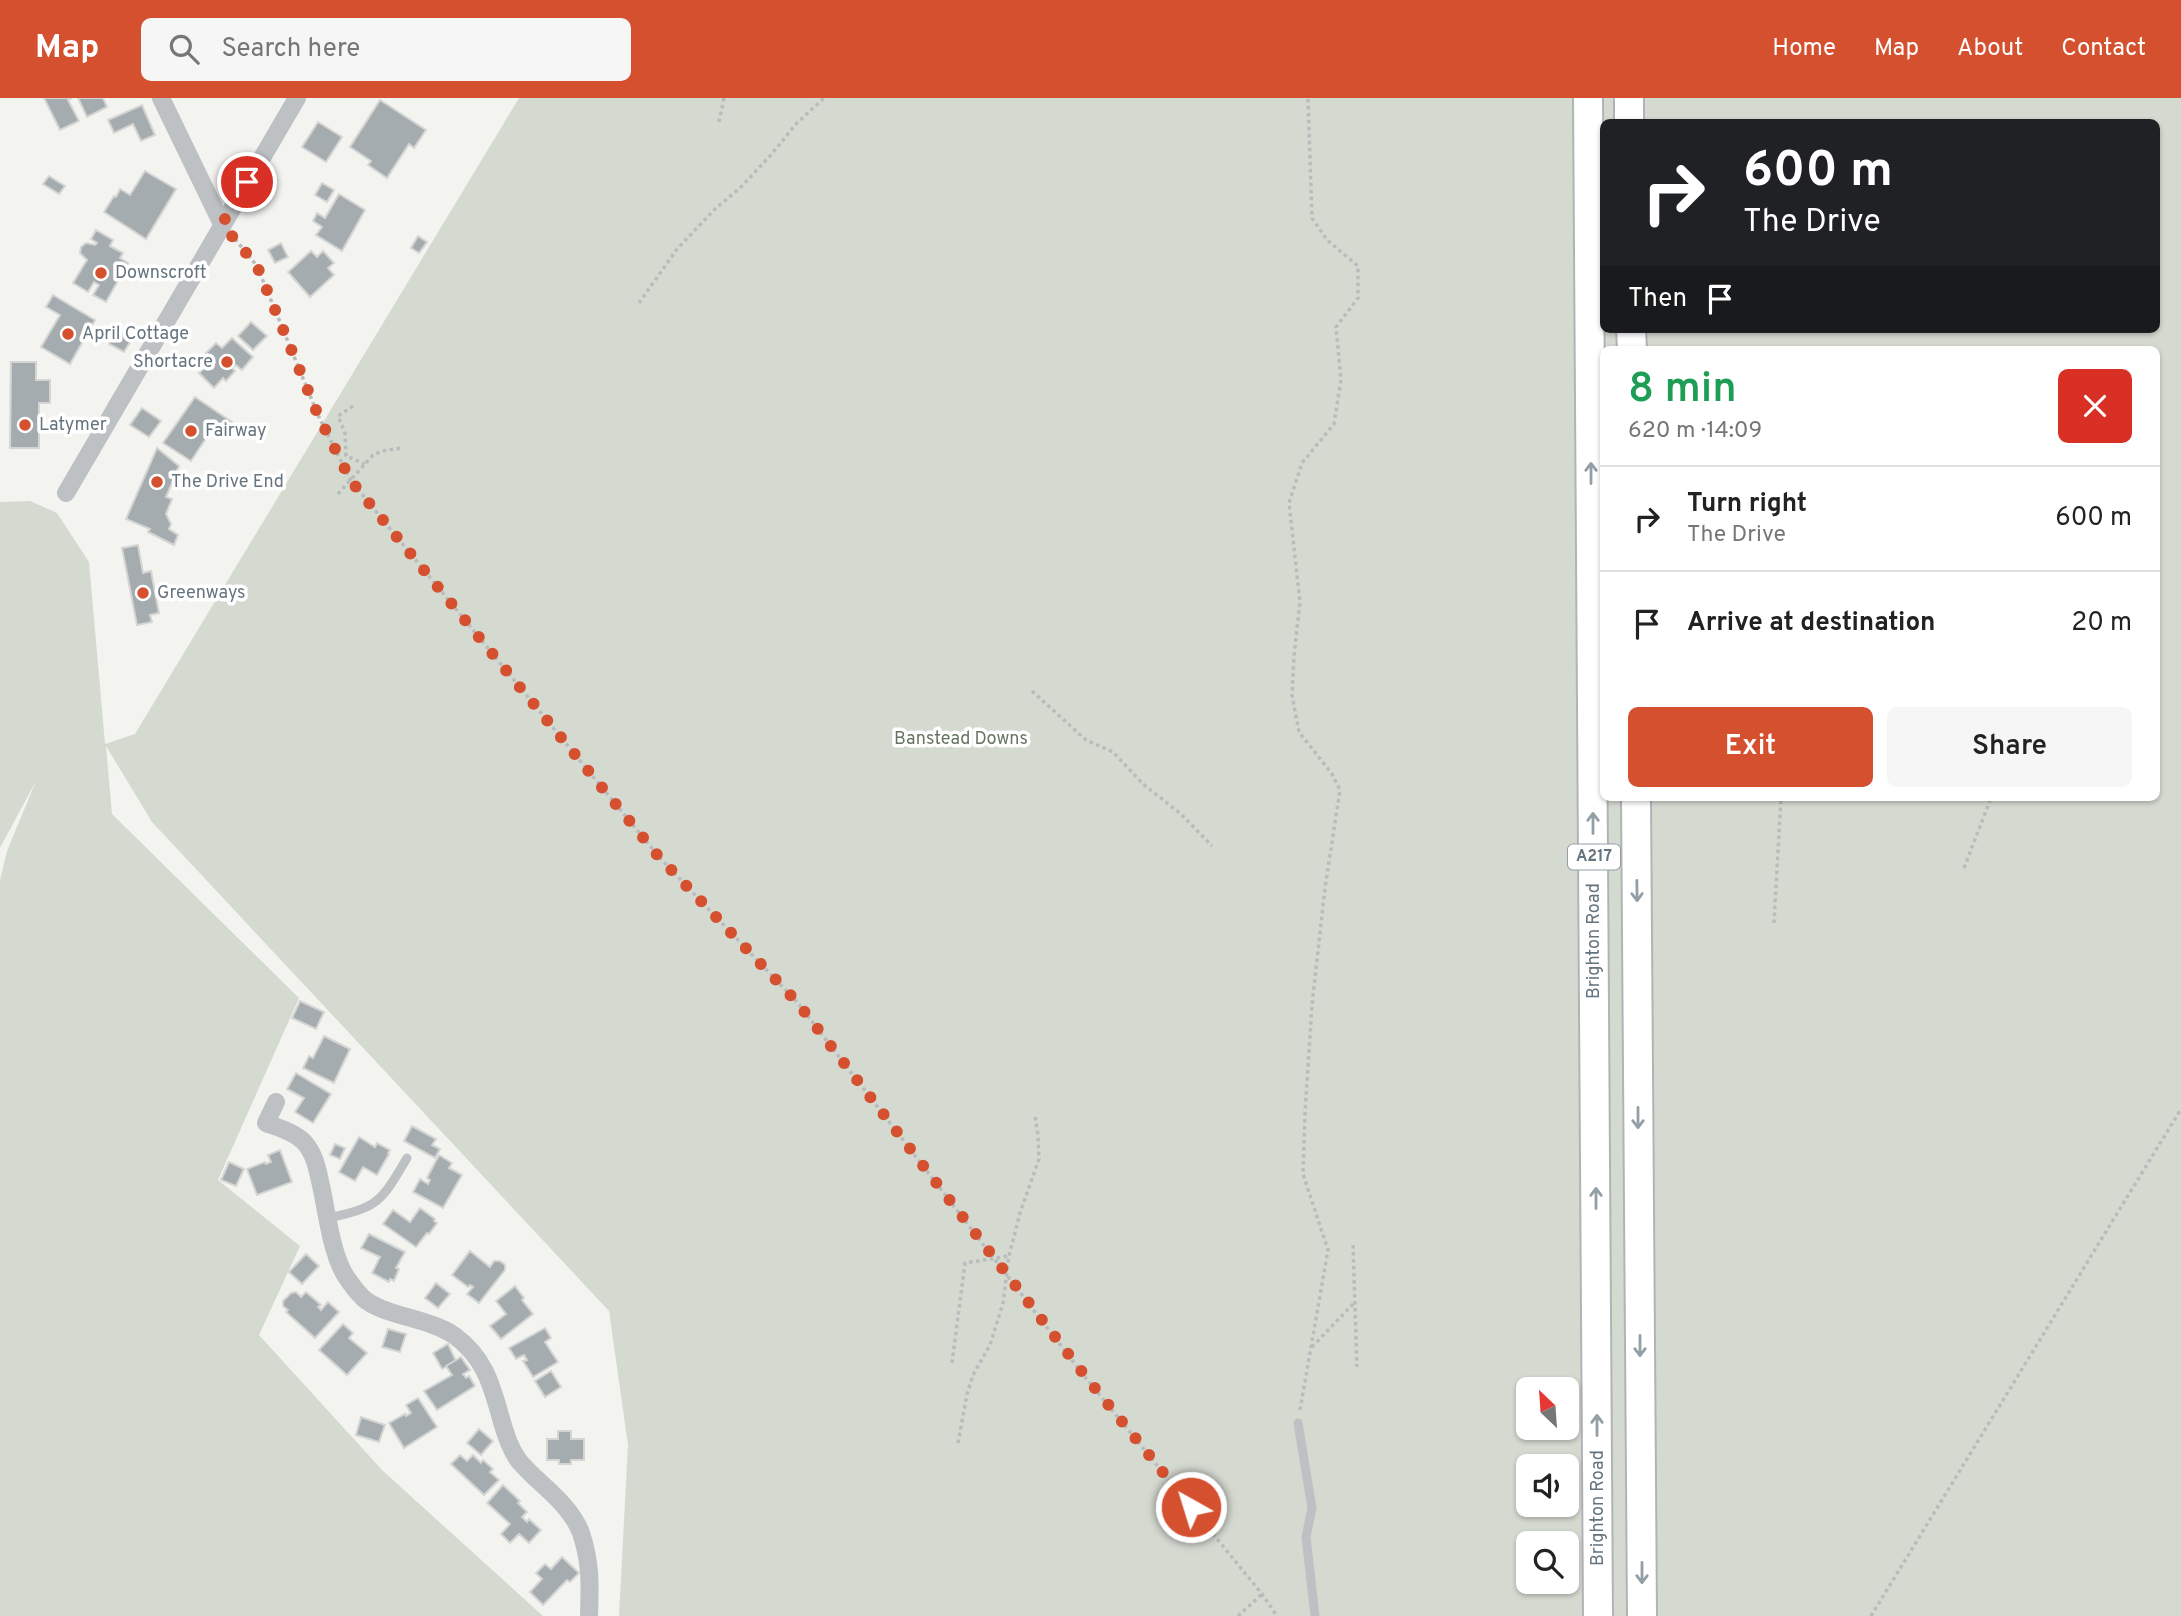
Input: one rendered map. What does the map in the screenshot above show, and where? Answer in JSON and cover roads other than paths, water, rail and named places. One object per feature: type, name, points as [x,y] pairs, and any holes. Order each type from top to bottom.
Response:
[{"type":"highway","name":"Brighton Road","points":[[1588,98],[1598,1616]]},
{"type":"highway","points":[[1629,98],[1629,119]]},
{"type":"highway","name":"A217","points":[[1636,801],[1642,1616]]},
{"type":"street","points":[[161,98],[222,224]]},
{"type":"street","points":[[66,493],[297,98]]},
{"type":"street","points":[[276,1102],[266,1123],[291,1133],[312,1153],[329,1217],[337,1262],[347,1279],[363,1298],[373,1305],[453,1335],[468,1347],[486,1370],[510,1446],[519,1460],[564,1506],[580,1530],[591,1574],[589,1616]]},
{"type":"lane","points":[[329,1217],[370,1206],[387,1192],[407,1158]]},
{"type":"lane","points":[[1298,1423],[1312,1508],[1306,1537],[1315,1616]]},
{"type":"place","name":"Downscroft","points":[[101,273]]},
{"type":"place","name":"April Cottage","points":[[68,334]]},
{"type":"place","name":"Shortacre","points":[[227,362]]},
{"type":"place","name":"Latymer","points":[[25,425]]},
{"type":"place","name":"Fairway","points":[[191,431]]},
{"type":"place","name":"The Drive End","points":[[157,482]]},
{"type":"place","name":"Greenways","points":[[143,593]]},
{"type":"park label","name":"Banstead Downs","points":[[961,739]]}]
